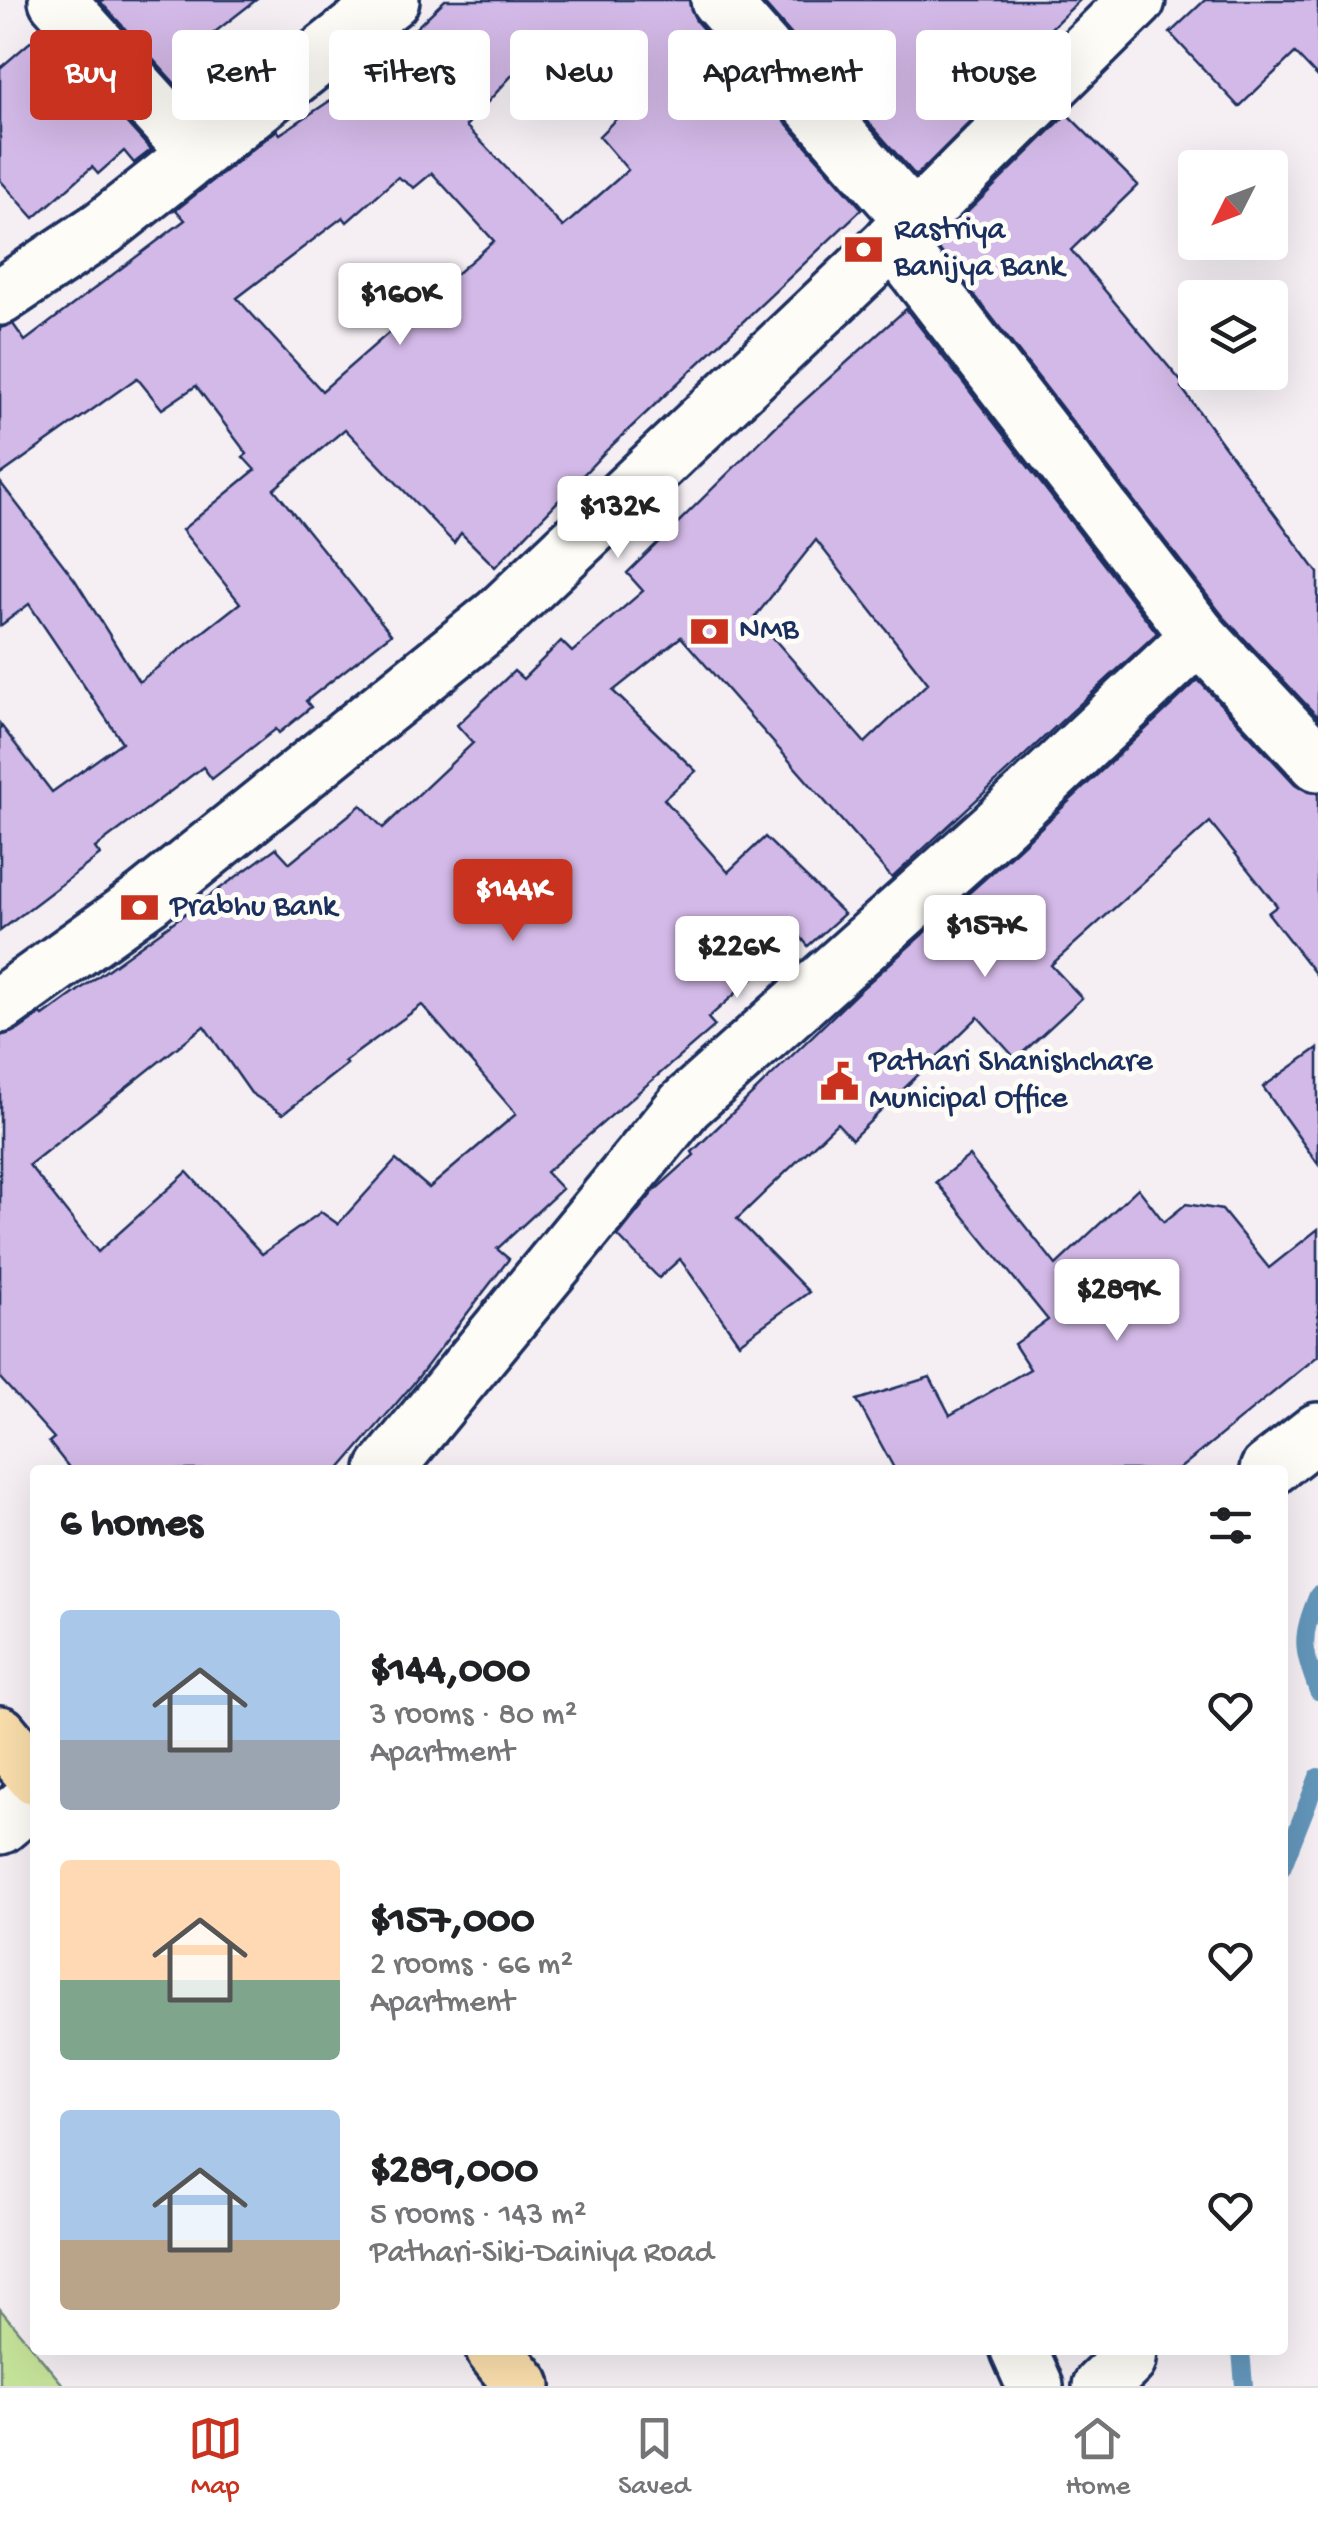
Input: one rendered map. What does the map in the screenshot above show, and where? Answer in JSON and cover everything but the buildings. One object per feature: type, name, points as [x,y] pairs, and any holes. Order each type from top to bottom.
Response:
[{"type":"highway","points":[[0,1734],[30,1770]]},
{"type":"highway","points":[[498,2355],[523,2386]]},
{"type":"street","points":[[56,0],[197,154]]},
{"type":"street","points":[[0,298],[104,228],[391,0]]},
{"type":"street","points":[[720,0],[904,230],[1199,636],[1318,763]]},
{"type":"street","points":[[0,1005],[147,900],[498,616],[904,230],[1137,0]]},
{"type":"street","points":[[389,1465],[685,1105],[995,828],[1199,636]]},
{"type":"street","points":[[1274,1465],[1318,1431]]},
{"type":"street","points":[[0,1826],[30,1802]]},
{"type":"street","points":[[1022,2355],[1035,2386]]},
{"type":"street","points":[[1101,2386],[1128,2360],[1128,2355]]},
{"type":"green space","points":[[0,2309],[30,2345],[30,2355],[38,2355],[64,2386],[0,2386]]},
{"type":"waterway","points":[[1318,1595],[1305,1643],[1318,1691]]},
{"type":"waterway","points":[[1288,1853],[1318,1777]]},
{"type":"waterway","points":[[1241,2355],[1244,2386]]},
{"type":"place","name":"Rastriya Banijya Bank","points":[[864,249]]},
{"type":"place","name":"NMB","points":[[709,631]]},
{"type":"place","name":"Prabhu Bank","points":[[140,908]]},
{"type":"place","name":"Pathari Shanishchare Municipal Office","points":[[839,1081]]}]
